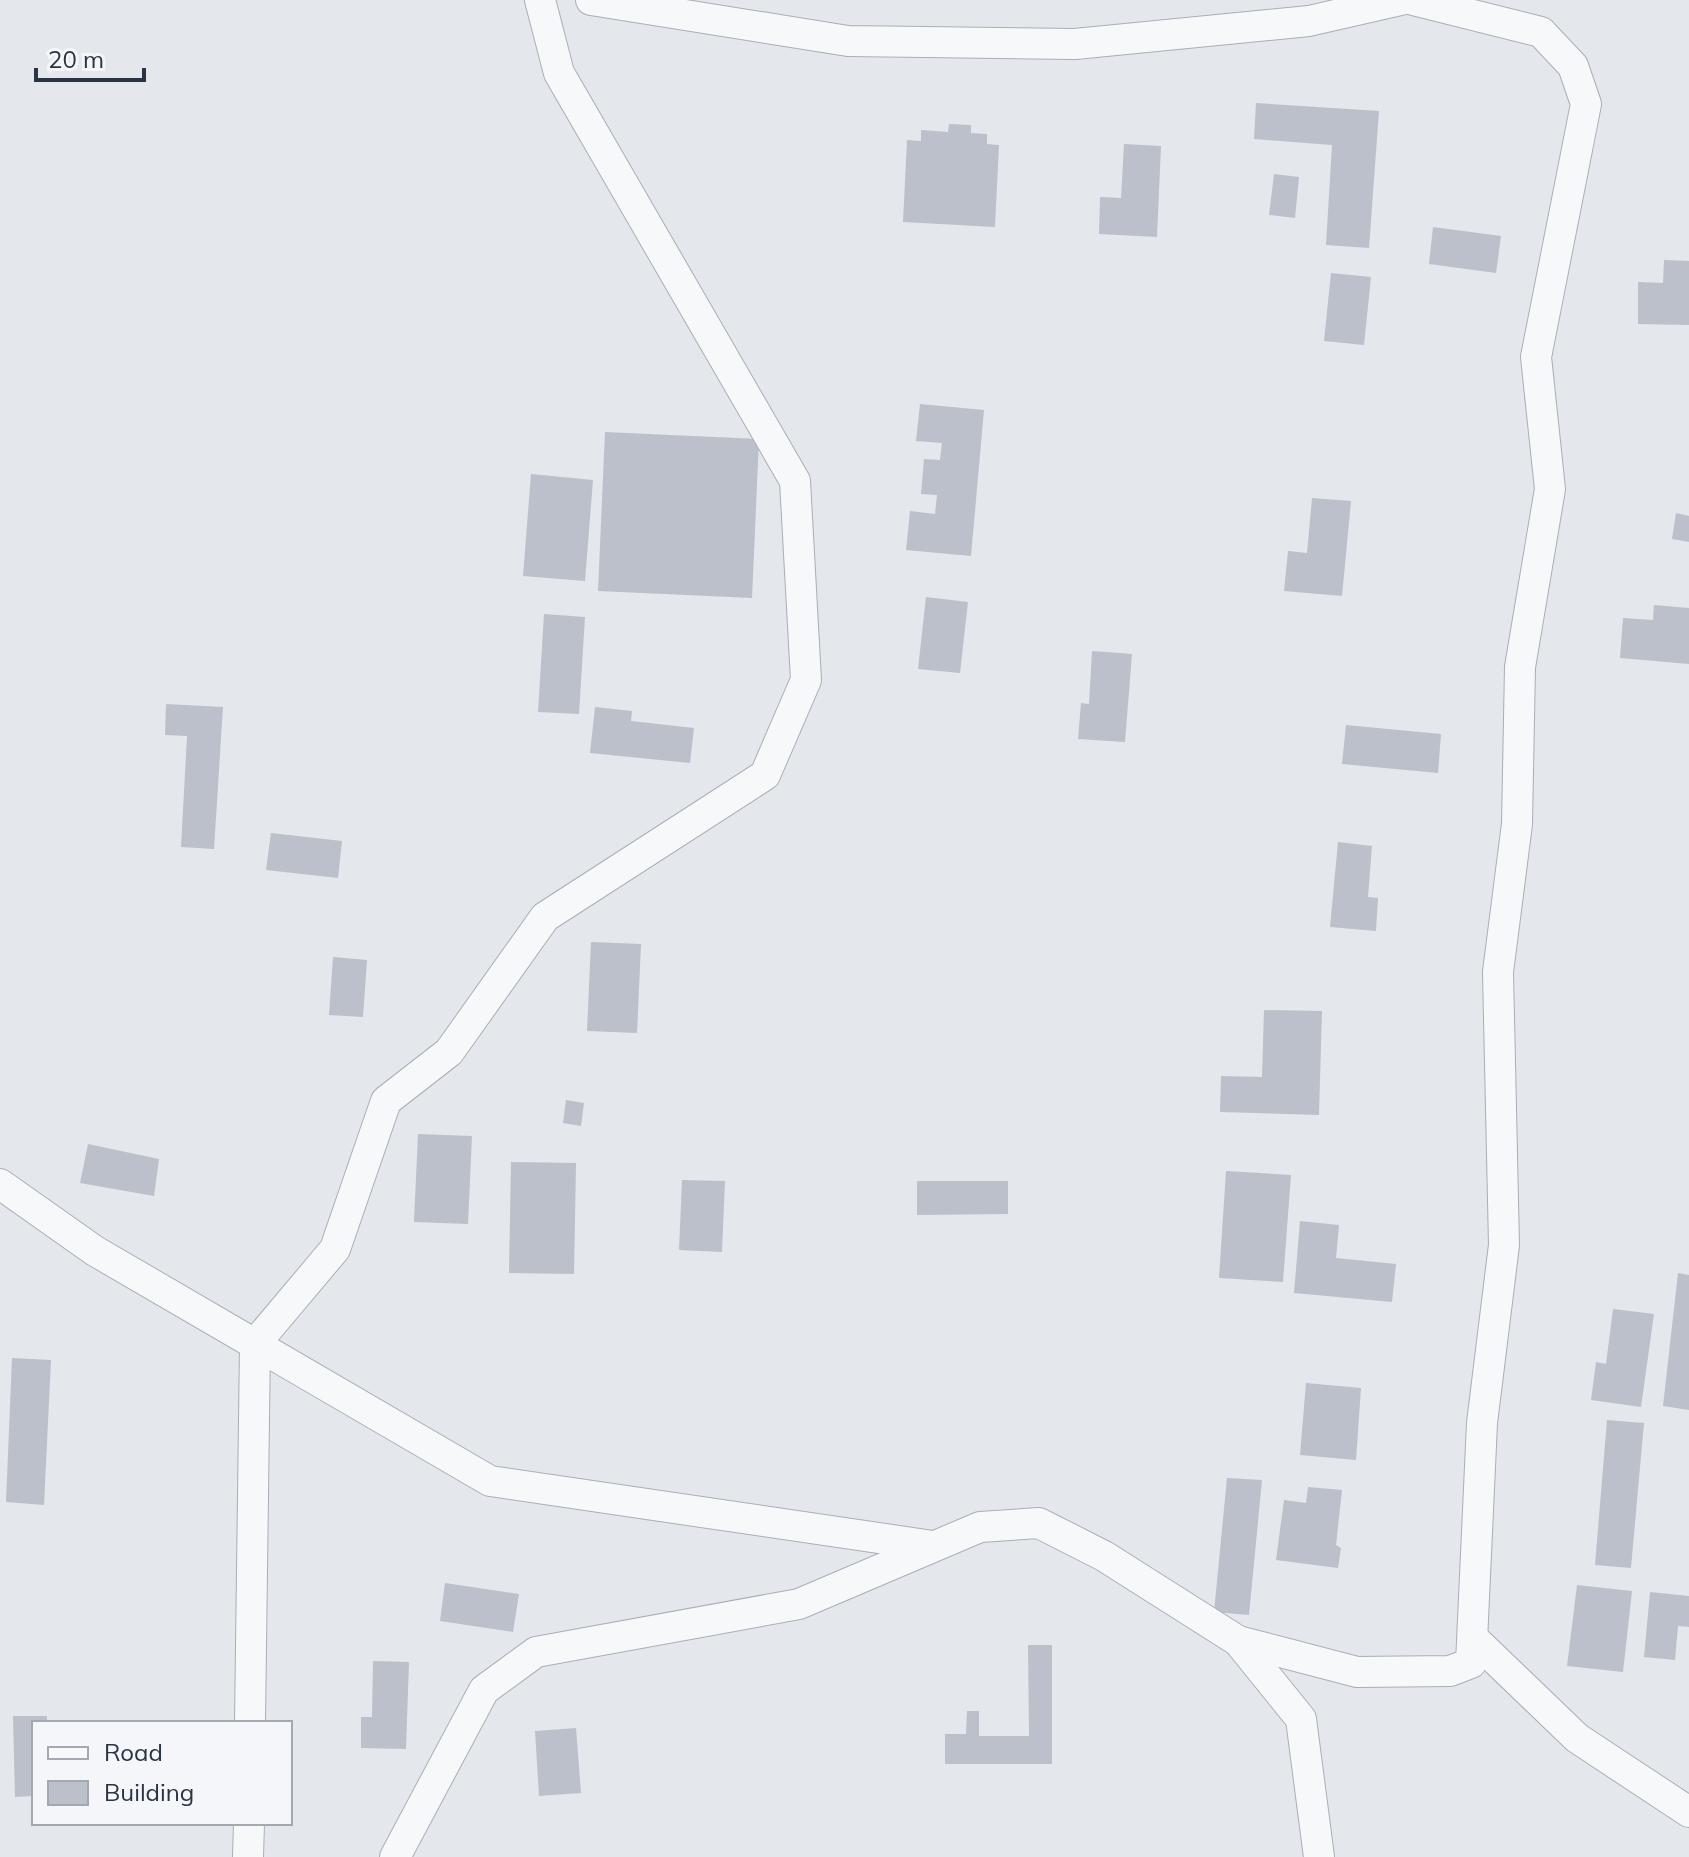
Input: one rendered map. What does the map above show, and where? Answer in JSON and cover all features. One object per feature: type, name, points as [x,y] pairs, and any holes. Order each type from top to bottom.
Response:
[{"type":"street","points":[[250,1721],[255,1344],[335,1249],[386,1101],[449,1052],[545,917],[765,775],[806,680],[795,481],[559,73],[540,0]]},
{"type":"street","points":[[591,0],[848,41],[1075,44],[1309,21],[1401,0]]},
{"type":"street","points":[[395,1857],[484,1690],[536,1652],[799,1604],[980,1527],[1039,1523],[1104,1556],[1238,1641],[1357,1672],[1450,1671],[1471,1663],[1482,1423],[1504,1245],[1498,972],[1517,824],[1520,667],[1550,489],[1536,357],[1586,104],[1573,66],[1541,32],[1413,0]]},
{"type":"street","points":[[0,1184],[95,1251],[490,1481],[935,1546]]},
{"type":"street","points":[[1474,1639],[1577,1738],[1689,1812]]},
{"type":"street","points":[[1238,1641],[1301,1719],[1319,1857]]},
{"type":"street","points":[[248,1857],[249,1825]]},
{"type":"building","points":[[1256,103],[1379,111],[1369,248],[1326,245],[1332,145],[1254,139]]},
{"type":"building","points":[[949,124],[971,125],[971,133],[987,134],[987,144],[999,145],[995,227],[903,222],[907,140],[921,141],[921,130],[948,132]]},
{"type":"building","points":[[1124,144],[1161,146],[1157,237],[1099,234],[1100,197],[1121,198]]},
{"type":"building","points":[[1274,174],[1299,177],[1295,218],[1269,215]]},
{"type":"building","points":[[1433,227],[1501,236],[1496,273],[1429,264]]},
{"type":"building","points":[[1664,260],[1689,261],[1689,325],[1638,324],[1638,282],[1663,283]]},
{"type":"building","points":[[1331,273],[1371,277],[1364,345],[1324,341]]},
{"type":"building","points":[[920,404],[984,410],[971,556],[906,550],[910,511],[935,514],[937,495],[921,494],[924,459],[940,460],[942,443],[916,441]]},
{"type":"building","points":[[605,432],[759,439],[752,598],[598,591]]},
{"type":"building","points":[[531,474],[593,480],[585,581],[523,576]]},
{"type":"building","points":[[1312,498],[1351,501],[1342,596],[1284,591],[1288,551],[1307,553]]},
{"type":"building","points":[[1676,513],[1689,516],[1689,542],[1672,539]]},
{"type":"building","points":[[926,597],[968,602],[960,673],[918,669]]},
{"type":"building","points":[[1654,605],[1689,608],[1689,664],[1620,658],[1623,618],[1653,620]]},
{"type":"building","points":[[544,614],[585,617],[579,714],[538,712]]},
{"type":"building","points":[[1092,651],[1132,654],[1125,742],[1078,739],[1081,703],[1089,704]]},
{"type":"building","points":[[166,704],[223,707],[214,849],[181,847],[187,736],[165,735]]},
{"type":"building","points":[[595,707],[632,711],[631,721],[694,728],[690,763],[590,753]]},
{"type":"building","points":[[1346,725],[1441,734],[1438,773],[1342,764]]},
{"type":"building","points":[[271,833],[342,841],[338,878],[266,870]]},
{"type":"building","points":[[1338,842],[1372,846],[1368,897],[1378,898],[1376,931],[1330,927]]},
{"type":"building","points":[[591,942],[641,944],[637,1033],[587,1031]]},
{"type":"building","points":[[333,957],[367,960],[363,1017],[329,1015]]},
{"type":"building","points":[[1264,1010],[1322,1011],[1319,1115],[1220,1112],[1221,1076],[1262,1077]]},
{"type":"building","points":[[566,1100],[584,1103],[581,1126],[563,1123]]},
{"type":"building","points":[[418,1134],[472,1136],[468,1224],[414,1222]]},
{"type":"building","points":[[88,1144],[159,1159],[154,1196],[80,1183]]},
{"type":"building","points":[[511,1162],[576,1163],[574,1274],[509,1273]]},
{"type":"building","points":[[1226,1171],[1291,1175],[1283,1282],[1219,1278]]},
{"type":"building","points":[[682,1180],[725,1181],[722,1252],[679,1250]]},
{"type":"building","points":[[917,1181],[1008,1181],[1008,1214],[917,1215]]},
{"type":"building","points":[[1300,1221],[1339,1225],[1336,1258],[1396,1264],[1392,1302],[1294,1293]]},
{"type":"building","points":[[1678,1273],[1689,1275],[1689,1410],[1663,1406]]},
{"type":"building","points":[[1613,1309],[1654,1314],[1641,1407],[1591,1400],[1596,1362],[1606,1364]]},
{"type":"building","points":[[12,1358],[51,1360],[44,1505],[6,1502]]},
{"type":"building","points":[[1306,1383],[1361,1388],[1356,1460],[1300,1455]]},
{"type":"building","points":[[1607,1420],[1644,1423],[1631,1568],[1595,1565]]},
{"type":"building","points":[[1227,1478],[1262,1480],[1249,1615],[1214,1612]]},
{"type":"building","points":[[1308,1487],[1342,1490],[1336,1545],[1341,1548],[1338,1568],[1276,1560],[1284,1500],[1306,1503]]},
{"type":"building","points":[[445,1583],[519,1594],[513,1632],[440,1621]]},
{"type":"building","points":[[1577,1585],[1632,1591],[1623,1672],[1567,1666]]},
{"type":"building","points":[[1650,1592],[1689,1596],[1689,1627],[1678,1626],[1675,1660],[1644,1657]]},
{"type":"building","points":[[1028,1645],[1052,1645],[1052,1764],[945,1764],[945,1734],[966,1734],[967,1711],[979,1711],[979,1736],[1029,1736]]},
{"type":"building","points":[[373,1661],[409,1662],[406,1749],[361,1748],[361,1717],[372,1717]]},
{"type":"building","points":[[13,1716],[47,1716],[47,1721],[32,1721],[32,1796],[15,1797]]},
{"type":"building","points":[[576,1728],[581,1793],[539,1796],[535,1731]]}]
